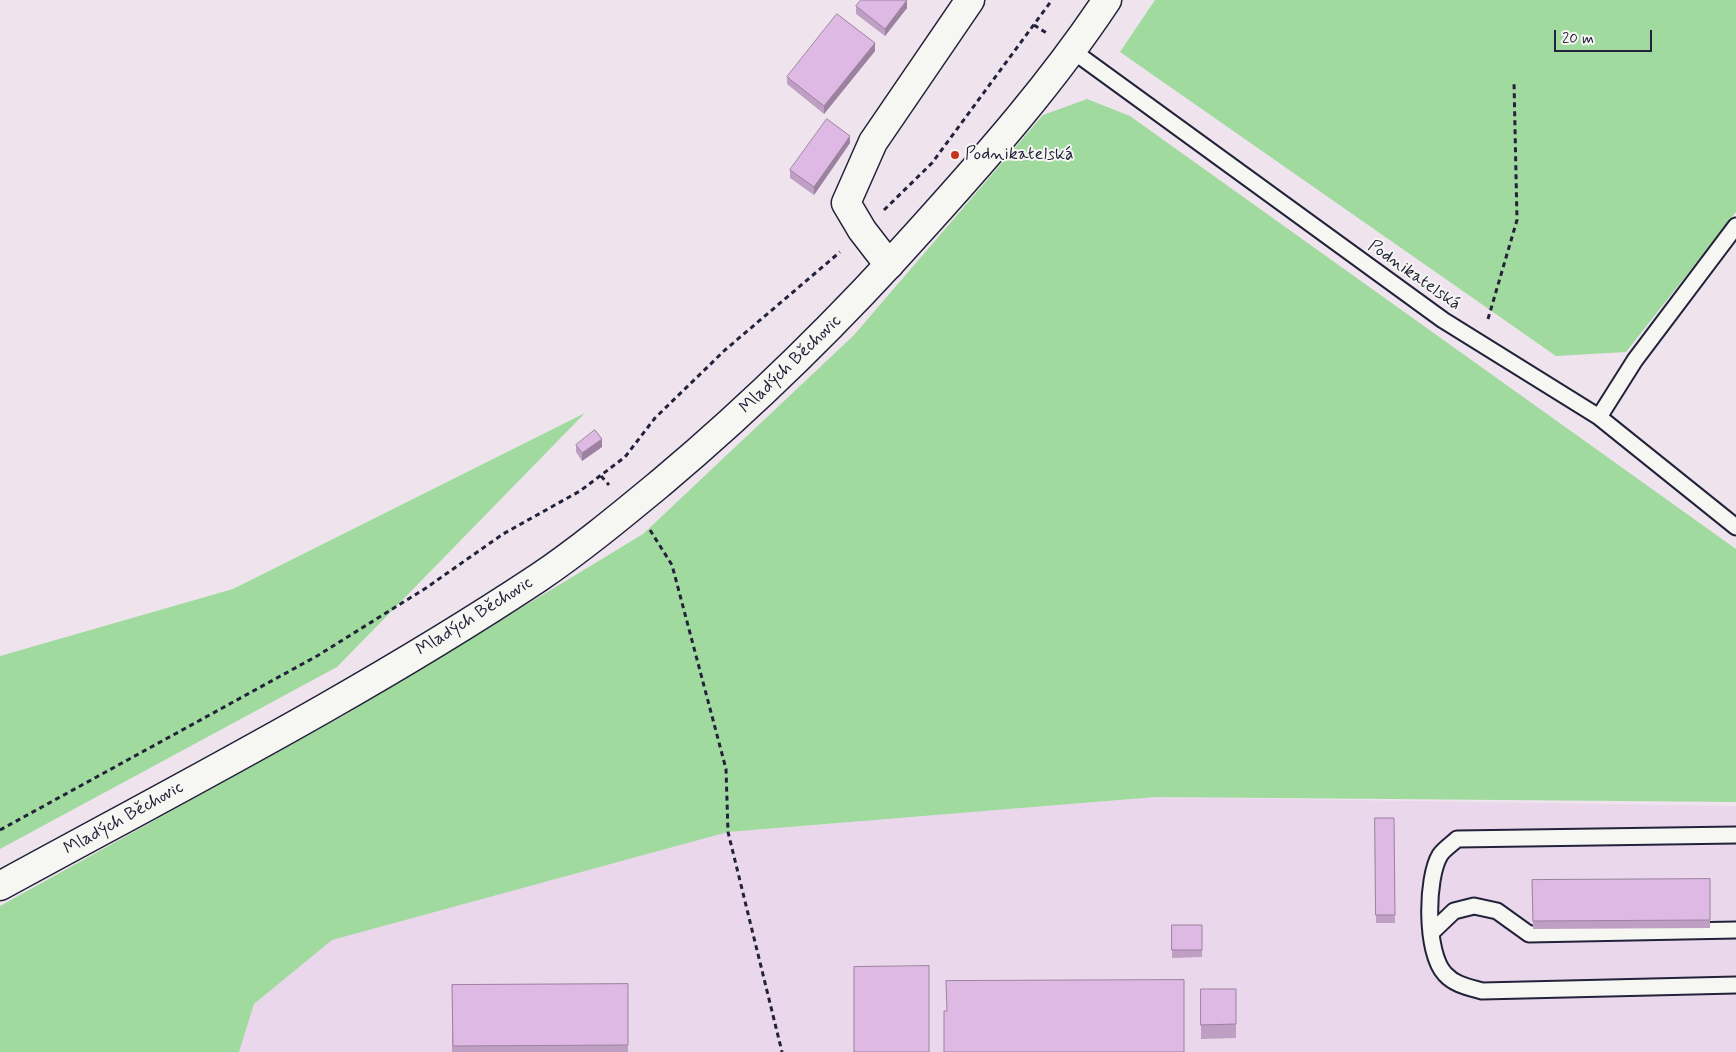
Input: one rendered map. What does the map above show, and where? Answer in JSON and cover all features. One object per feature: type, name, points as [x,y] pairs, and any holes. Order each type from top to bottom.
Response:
[{"type":"street","points":[[889,265],[862,230],[846,203],[873,142],[970,0]]},
{"type":"street","name":"Mladých Běchovic","points":[[0,886],[272,738],[446,637],[541,576],[628,510],[705,446],[782,376],[889,265],[958,188],[1073,51],[1107,0]]},
{"type":"lane","name":"Podnikatelská","points":[[1073,51],[1443,320],[1599,417],[1736,526]]},
{"type":"lane","points":[[1599,417],[1635,360],[1736,226]]},
{"type":"lane","points":[[1736,835],[1457,839],[1440,855],[1432,878],[1430,933],[1434,956],[1443,972],[1455,983],[1482,991],[1736,985]]},
{"type":"lane","points":[[1430,933],[1454,911],[1474,906],[1497,911],[1529,934],[1736,930]]},
{"type":"path","points":[[1481,343],[1517,220],[1514,82]]},
{"type":"path","points":[[0,830],[317,656],[426,588],[503,534],[580,491],[601,476]]},
{"type":"path","points":[[628,510],[653,533],[672,565],[726,769],[728,832],[782,1052]]},
{"type":"shaded area","points":[[1156,797],[1736,806],[1736,1052],[239,1052],[254,1004],[331,940],[728,832]]},
{"type":"green space","points":[[1155,0],[1736,0],[1736,212],[1626,352],[1556,356],[1120,52]]},
{"type":"green space","points":[[1087,99],[1130,116],[1736,549],[1736,802],[1156,797],[728,832],[332,940],[254,1004],[239,1052],[0,1052],[0,906],[343,716],[643,534],[854,335],[1043,115]]},
{"type":"green space","points":[[585,413],[337,667],[0,849],[0,656],[233,589]]},
{"type":"building","points":[[861,0],[907,0],[885,29],[856,6]]},
{"type":"building","points":[[837,14],[875,43],[824,106],[787,77]]},
{"type":"building","points":[[827,119],[850,136],[814,187],[790,170]]},
{"type":"building","points":[[595,430],[602,439],[582,453],[576,445]]},
{"type":"building","points":[[1375,818],[1394,818],[1395,915],[1376,915]]},
{"type":"building","points":[[1710,879],[1710,920],[1533,921],[1532,880]]},
{"type":"building","points":[[1172,925],[1202,925],[1202,950],[1172,950]]},
{"type":"building","points":[[929,966],[929,1052],[854,1052],[854,967]]},
{"type":"building","points":[[1184,980],[1184,1052],[944,1052],[944,1011],[947,1011],[946,981]]},
{"type":"building","points":[[628,984],[628,1045],[453,1046],[452,985]]},
{"type":"building","points":[[1201,989],[1236,989],[1236,1024],[1201,1025]]},
{"type":"place","name":"Podnikatelská","points":[[955,155]]}]
